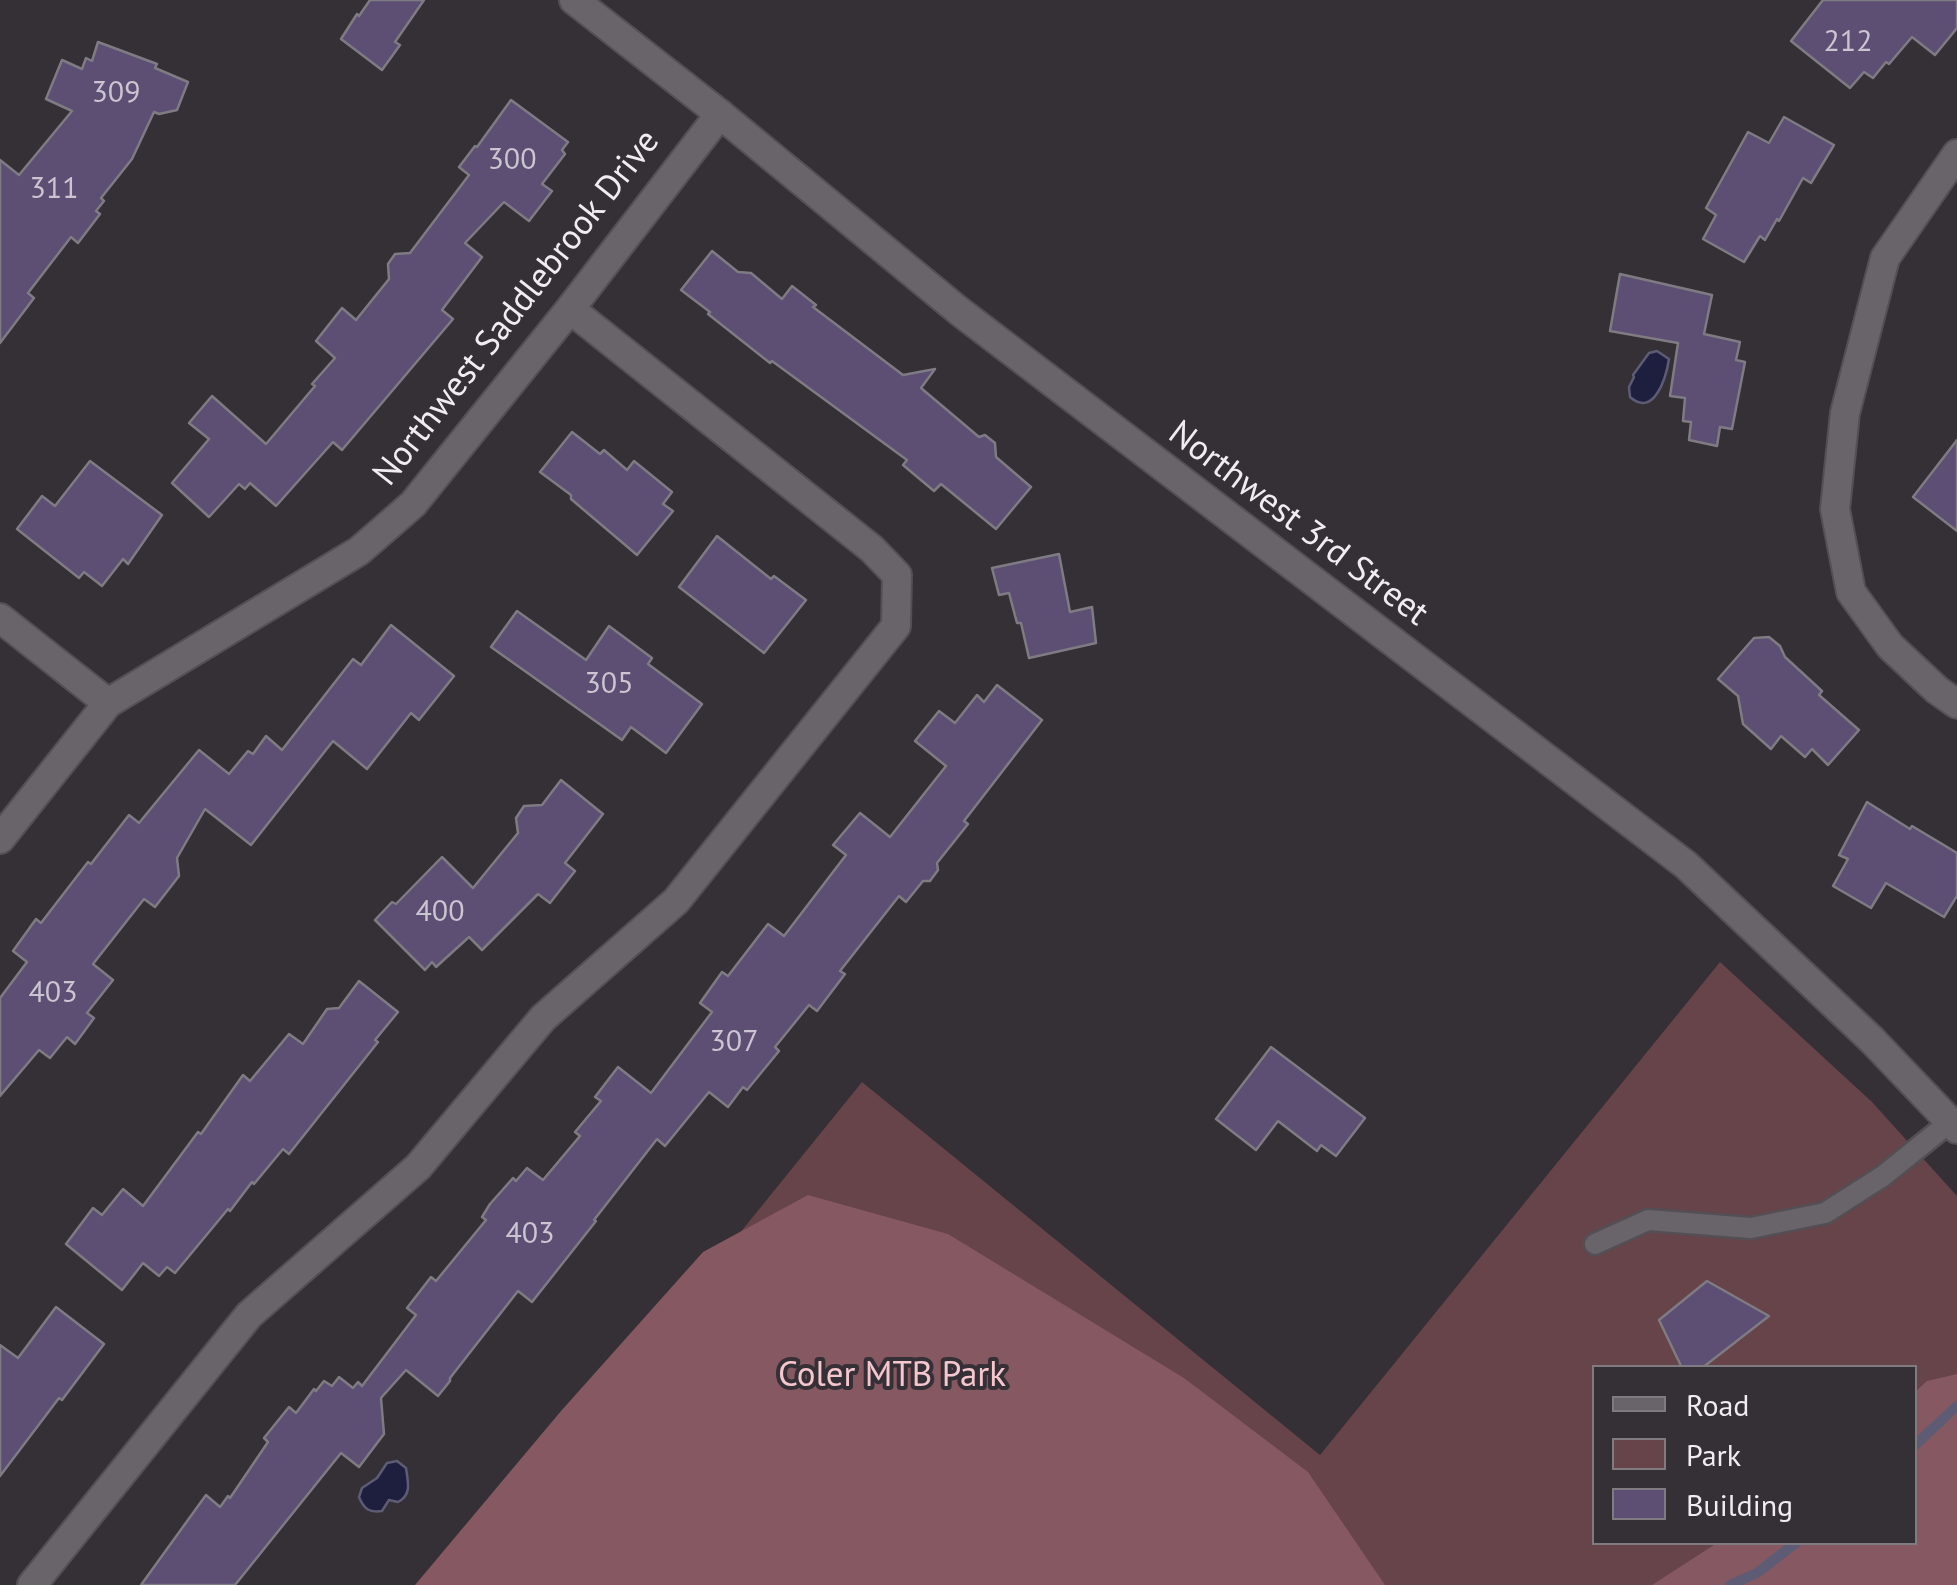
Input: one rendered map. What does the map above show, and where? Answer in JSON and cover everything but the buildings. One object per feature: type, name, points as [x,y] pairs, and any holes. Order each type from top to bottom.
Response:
[{"type":"street","name":"Northwest 3rd Street","points":[[574,0],[720,114],[959,311],[1686,865],[1872,1040],[1954,1125]]},
{"type":"street","name":"Northwest Saddlebrook Drive","points":[[0,839],[108,703],[359,551],[413,504],[720,114]]},
{"type":"street","points":[[1957,154],[1885,258],[1845,412],[1835,508],[1851,592],[1890,646],[1957,704]]},
{"type":"street","points":[[32,1585],[249,1315],[418,1167],[542,1018],[676,901],[896,626],[897,575],[872,549],[570,309]]},
{"type":"street","points":[[0,618],[108,703]]},
{"type":"lane","points":[[1595,1244],[1648,1220],[1751,1228],[1825,1212],[1954,1125]]},
{"type":"green space","name":"Coler MTB Park","points":[[1720,962],[1872,1102],[1957,1196],[1957,1585],[455,1585],[862,1082],[1320,1455]]},
{"type":"green space","points":[[808,1195],[948,1234],[1184,1378],[1308,1472],[1385,1585],[415,1585],[561,1411],[703,1252]]},
{"type":"green space","points":[[1957,1374],[1957,1585],[1652,1585],[1714,1545],[1917,1545],[1917,1390],[1927,1381]]},
{"type":"shaded area","points":[[1657,351],[1669,359],[1665,376],[1652,399],[1638,402],[1630,397],[1633,375],[1649,353]]},
{"type":"shaded area","points":[[397,1461],[406,1468],[405,1496],[398,1502],[389,1500],[382,1511],[367,1509],[359,1497],[362,1488],[377,1478],[387,1463]]},
{"type":"waterway","points":[[1917,1443],[1957,1406]]},
{"type":"waterway","points":[[1730,1585],[1757,1573],[1793,1545]]}]
